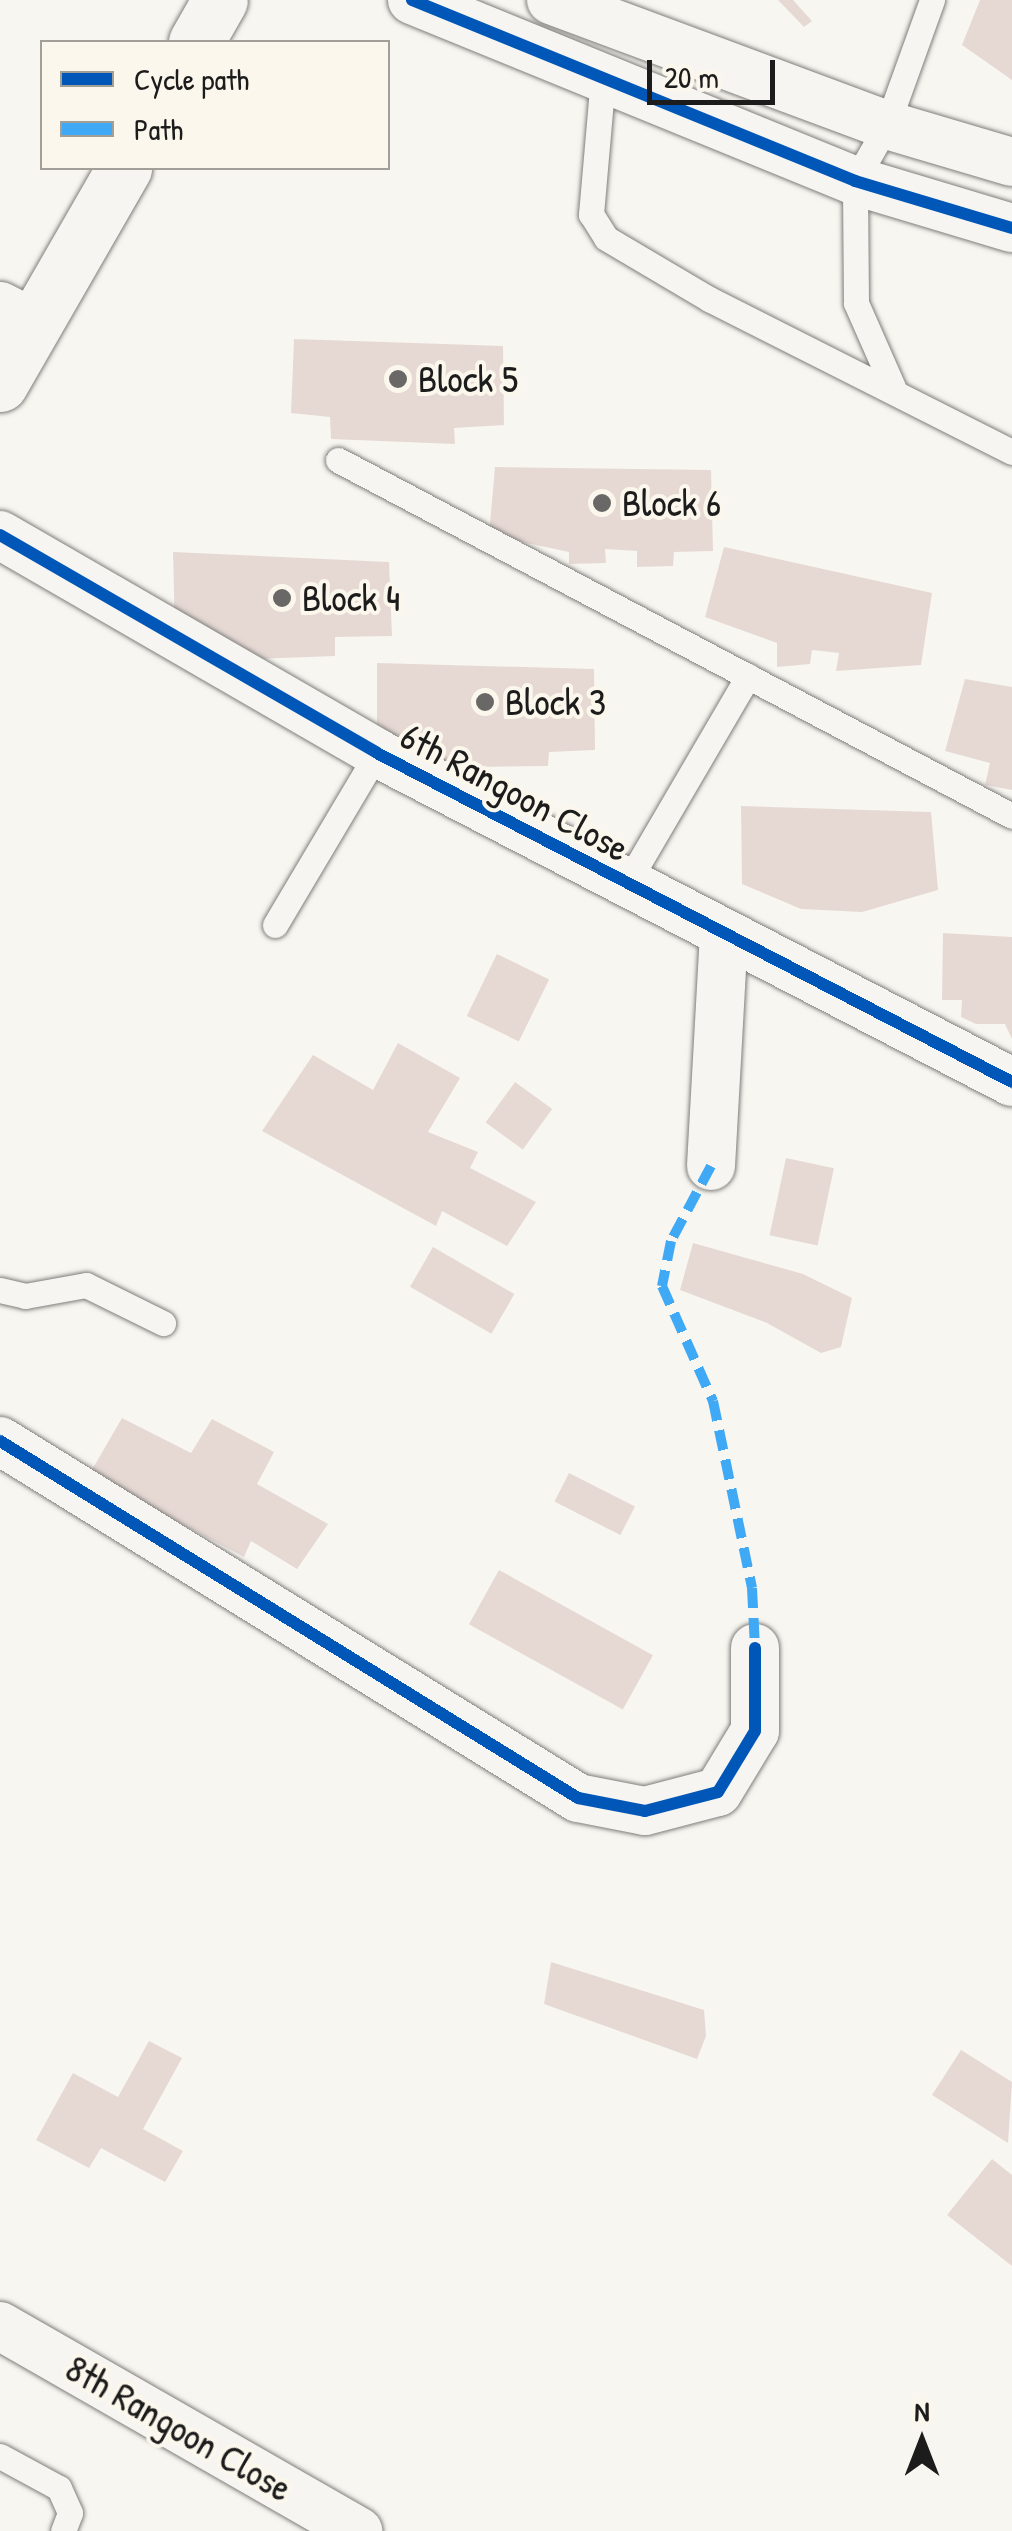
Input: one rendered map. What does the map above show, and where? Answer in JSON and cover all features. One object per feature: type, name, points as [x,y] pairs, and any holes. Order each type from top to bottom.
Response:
[{"type":"street","points":[[197,40],[220,0]]},
{"type":"street","points":[[412,0],[855,182],[1012,228]]},
{"type":"street","points":[[551,0],[887,124],[1012,162]]},
{"type":"street","points":[[0,384],[17,314],[123,170]]},
{"type":"street","name":"6th Rangoon Close","points":[[0,535],[378,753],[724,938],[1012,1082]]},
{"type":"street","points":[[710,1166],[724,938]]},
{"type":"street","points":[[0,1441],[578,1798],[644,1811],[718,1792],[755,1731],[755,1648]]},
{"type":"street","name":"8th Rangoon Close","points":[[0,2326],[358,2531]]},
{"type":"lane","points":[[892,387],[856,303],[855,182],[887,124],[932,0]]},
{"type":"lane","points":[[603,77],[591,214],[606,238],[709,299],[892,387],[1012,452]]},
{"type":"lane","points":[[338,460],[1012,816]]},
{"type":"lane","points":[[626,885],[748,676]]},
{"type":"lane","points":[[275,925],[378,753]]},
{"type":"lane","points":[[0,1290],[26,1296],[86,1285],[163,1323]]},
{"type":"lane","points":[[0,2456],[59,2488],[70,2514],[63,2531]]},
{"type":"building","points":[[778,0],[793,0],[812,21],[804,27]]},
{"type":"building","points":[[980,0],[1012,0],[1012,80],[962,45]]},
{"type":"building","name":"Block 5","points":[[294,339],[503,346],[504,425],[454,428],[455,444],[331,439],[330,417],[291,413]]},
{"type":"building","name":"Block 6","points":[[495,467],[711,470],[713,551],[674,552],[673,566],[637,567],[637,551],[605,549],[606,563],[569,564],[569,552],[489,535]]},
{"type":"building","points":[[724,547],[932,593],[921,665],[836,671],[839,653],[812,650],[810,664],[777,667],[777,643],[705,617]]},
{"type":"building","name":"Block 4","points":[[173,552],[389,562],[392,636],[335,637],[335,656],[224,660],[175,633]]},
{"type":"building","name":"Block 3","points":[[377,663],[594,669],[595,750],[549,752],[548,766],[418,768],[418,736],[377,735]]},
{"type":"building","points":[[965,679],[1012,687],[1012,790],[985,785],[990,763],[945,751]]},
{"type":"building","points":[[741,806],[931,812],[938,890],[862,912],[801,909],[742,884]]},
{"type":"building","points":[[943,933],[1012,937],[1012,1039],[1005,1024],[976,1024],[961,1017],[962,1000],[942,1000]]},
{"type":"building","points":[[497,954],[549,979],[519,1041],[467,1016]]},
{"type":"building","points":[[398,1043],[460,1078],[428,1132],[478,1152],[470,1168],[536,1202],[507,1246],[442,1211],[436,1226],[262,1131],[313,1055],[373,1090]]},
{"type":"building","points":[[515,1082],[552,1109],[523,1149],[486,1122]]},
{"type":"building","points":[[786,1158],[834,1168],[818,1245],[770,1235]]},
{"type":"building","points":[[693,1243],[803,1274],[852,1298],[841,1347],[821,1353],[767,1323],[680,1290]]},
{"type":"building","points":[[433,1247],[514,1294],[491,1334],[410,1287]]},
{"type":"building","points":[[122,1418],[191,1453],[212,1419],[274,1452],[257,1484],[328,1524],[297,1569],[251,1541],[244,1557],[89,1475]]},
{"type":"building","points":[[569,1473],[635,1507],[620,1535],[554,1502]]},
{"type":"building","points":[[499,1570],[653,1655],[623,1710],[469,1624]]},
{"type":"building","points":[[551,1962],[704,2010],[706,2036],[697,2059],[544,2004]]},
{"type":"building","points":[[149,2041],[182,2058],[143,2129],[183,2151],[165,2182],[101,2148],[89,2168],[36,2140],[73,2073],[118,2097]]},
{"type":"building","points":[[961,2050],[1012,2082],[1008,2143],[932,2095]]},
{"type":"building","points":[[992,2159],[1012,2175],[1012,2266],[947,2215]]},
{"type":"marked path","points":[[711,1166],[671,1241],[662,1286],[713,1401],[752,1588],[755,1648]]},
{"type":"cycle path","points":[[412,0],[855,181],[1012,228]]},
{"type":"cycle path","points":[[0,535],[377,753],[1012,1082]]},
{"type":"cycle path","points":[[0,1441],[578,1798],[645,1811],[718,1792],[755,1731],[755,1648]]},
{"type":"place","name":"Block 5","points":[[398,379]]},
{"type":"place","name":"Block 6","points":[[602,503]]},
{"type":"place","name":"Block 4","points":[[282,598]]},
{"type":"place","name":"Block 3","points":[[485,702]]}]
